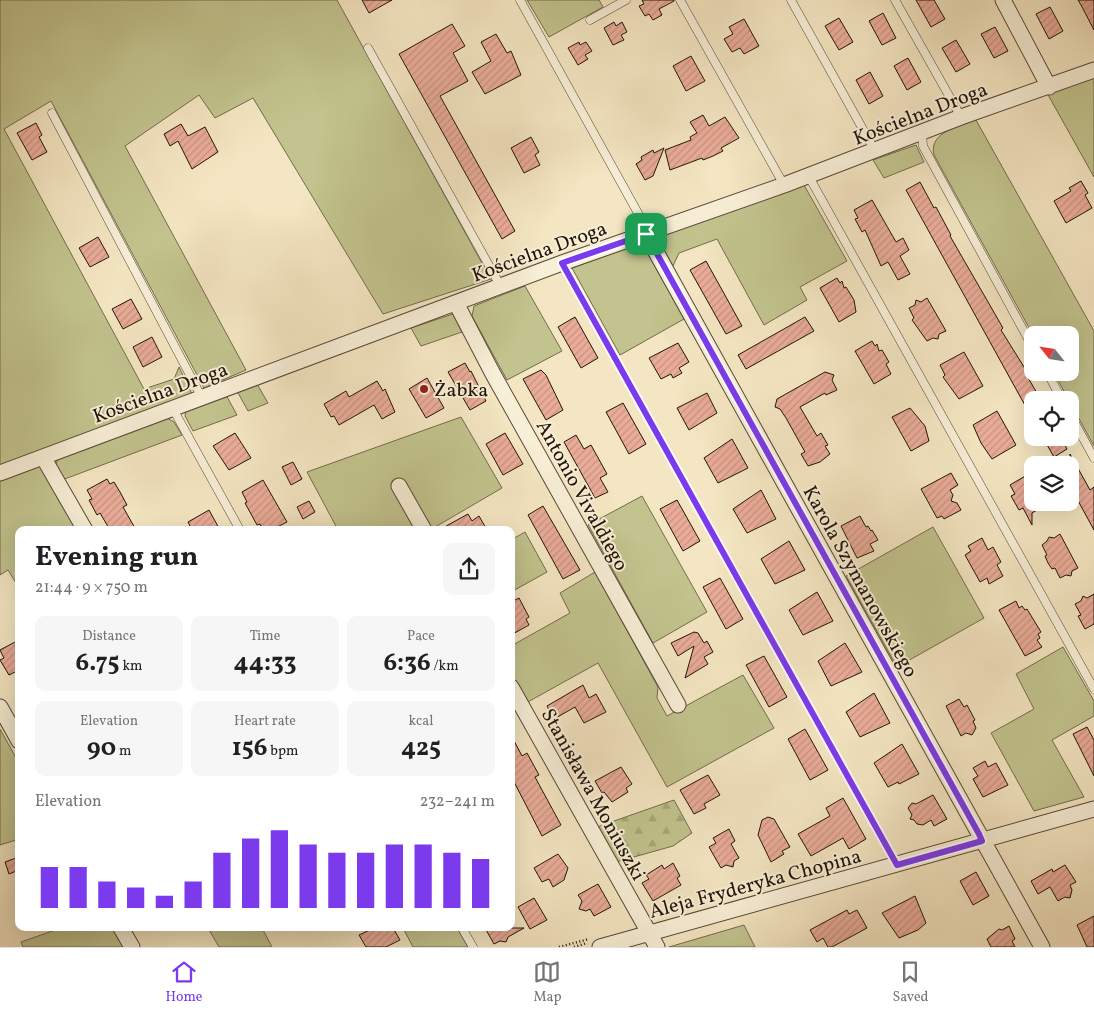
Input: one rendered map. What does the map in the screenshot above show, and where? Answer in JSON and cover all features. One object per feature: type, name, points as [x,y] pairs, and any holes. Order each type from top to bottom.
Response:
[{"type":"street","points":[[1003,0],[1049,87]]},
{"type":"street","name":"Kościelna Droga","points":[[0,473],[562,263],[784,185],[1094,70]]},
{"type":"street","name":"Karola Szymanowskiego","points":[[646,234],[1042,947]]},
{"type":"street","name":"Antonio Vivaldiego","points":[[456,303],[492,374],[678,705]]},
{"type":"street","points":[[43,457],[83,526]]},
{"type":"street","points":[[399,486],[422,526]]},
{"type":"street","name":"Stanisława Moniuszki","points":[[515,694],[657,947]]},
{"type":"street","points":[[0,707],[15,734]]},
{"type":"street","name":"Aleja Fryderyka Chopina","points":[[600,947],[1094,809]]},
{"type":"street","points":[[123,931],[132,947]]},
{"type":"lane","points":[[520,0],[644,224],[646,234]]},
{"type":"lane","points":[[590,20],[626,0]]},
{"type":"lane","points":[[680,0],[784,185]]},
{"type":"lane","points":[[791,0],[875,151]]},
{"type":"lane","points":[[895,0],[961,118]]},
{"type":"lane","points":[[368,48],[501,287]]},
{"type":"lane","points":[[52,113],[202,398]]},
{"type":"lane","points":[[922,133],[923,146],[1024,331]]},
{"type":"lane","points":[[808,175],[1094,690]]},
{"type":"lane","points":[[562,263],[897,865]]},
{"type":"lane","points":[[172,409],[238,526]]},
{"type":"lane","points":[[1079,430],[1094,458]]},
{"type":"lane","points":[[464,931],[473,947]]},
{"type":"green space","points":[[0,0],[337,0],[483,265],[494,278],[383,314],[253,98],[215,118],[199,95],[125,146],[246,370],[204,388],[51,101],[4,129],[144,389],[174,379],[179,367],[192,394],[0,466]]},
{"type":"green space","points":[[527,0],[599,0],[603,7],[549,37]]},
{"type":"green space","points":[[1094,76],[1094,177],[1047,93]]},
{"type":"green space","points":[[976,120],[1094,331],[1094,446],[1079,419],[1079,391],[1064,391],[1058,381],[1079,381],[1079,326],[1028,326],[934,155],[933,147],[940,135]]},
{"type":"green space","points":[[916,145],[924,162],[884,178],[873,160]]},
{"type":"green space","points":[[804,185],[847,261],[800,287],[807,300],[764,325],[717,239],[679,253],[673,266],[657,237]]},
{"type":"green space","points":[[642,243],[684,319],[620,355],[572,268]]},
{"type":"green space","points":[[525,286],[562,351],[507,380],[472,316],[474,306]]},
{"type":"green space","points":[[453,314],[462,332],[421,346],[411,328]]},
{"type":"green space","points":[[257,384],[268,403],[248,411],[237,391]]},
{"type":"green space","points":[[226,395],[237,415],[193,431],[185,416],[186,410]]},
{"type":"green space","points":[[461,417],[502,488],[437,526],[428,526],[406,486],[407,483],[395,480],[393,489],[413,526],[336,526],[307,472]]},
{"type":"green space","points":[[167,418],[174,422],[182,435],[62,480],[56,464],[59,456]]},
{"type":"green space","points":[[41,464],[76,526],[15,526],[15,581],[8,570],[0,575],[0,480]]},
{"type":"green space","points":[[642,496],[707,612],[653,643],[588,525]]},
{"type":"green space","points":[[933,527],[984,618],[897,667],[846,576]]},
{"type":"green space","points":[[525,532],[547,572],[515,590],[515,538]]},
{"type":"green space","points":[[595,572],[658,687],[657,698],[667,716],[743,675],[774,728],[667,787],[598,663],[526,703],[515,682],[515,644],[570,613],[560,593]]},
{"type":"green space","points":[[1063,647],[1094,701],[1094,716],[1052,740],[1084,797],[1034,811],[991,733],[1034,709],[1016,674]]},
{"type":"green space","points":[[0,729],[15,756],[15,840],[0,845]]},
{"type":"green space","points":[[674,800],[692,833],[673,846],[616,862],[597,827]]},
{"type":"green space","points":[[744,925],[755,947],[669,947]]},
{"type":"green space","points":[[52,931],[115,931],[124,947],[23,947],[21,942]]},
{"type":"green space","points":[[210,931],[264,931],[272,947],[219,947]]},
{"type":"green space","points":[[405,931],[459,931],[468,947],[413,947]]},
{"type":"building","points":[[362,0],[392,0],[369,13]]},
{"type":"building","points":[[642,0],[674,1],[659,9],[662,15],[653,20],[649,14],[645,16],[639,6],[644,4]]},
{"type":"building","points":[[916,0],[934,0],[945,19],[931,27]]},
{"type":"building","points":[[1078,0],[1094,0],[1094,30],[1081,5]]},
{"type":"building","points":[[1050,7],[1063,31],[1049,39],[1036,14]]},
{"type":"building","points":[[883,13],[896,38],[882,45],[869,21]]},
{"type":"building","points":[[839,18],[853,42],[839,50],[825,26]]},
{"type":"building","points":[[744,19],[759,46],[744,54],[740,48],[732,52],[724,39],[733,34],[729,27]]},
{"type":"building","points":[[614,22],[616,26],[622,22],[627,32],[621,35],[624,40],[613,45],[604,28]]},
{"type":"building","points":[[452,24],[465,46],[453,53],[468,81],[440,96],[515,231],[502,239],[399,54]]},
{"type":"building","points":[[995,27],[1008,51],[994,58],[981,34]]},
{"type":"building","points":[[496,34],[507,53],[511,51],[521,75],[485,94],[472,72],[491,61],[481,42]]},
{"type":"building","points":[[956,40],[970,64],[956,72],[942,48]]},
{"type":"building","points":[[579,42],[580,45],[586,42],[592,51],[585,55],[588,59],[578,65],[568,48]]},
{"type":"building","points":[[691,56],[705,81],[686,91],[673,66]]},
{"type":"building","points":[[908,58],[921,82],[907,90],[894,66]]},
{"type":"building","points":[[870,72],[883,96],[869,104],[856,80]]},
{"type":"building","points":[[703,115],[709,126],[725,117],[739,138],[721,148],[723,151],[713,156],[703,160],[702,158],[670,170],[665,150],[691,140],[690,137],[697,133],[690,122]]},
{"type":"building","points":[[36,123],[42,135],[39,137],[47,152],[32,160],[17,133]]},
{"type":"building","points":[[181,124],[188,136],[205,127],[218,152],[192,169],[178,141],[170,146],[164,134]]},
{"type":"building","points":[[531,137],[539,152],[535,155],[540,165],[524,173],[511,148]]},
{"type":"building","points":[[664,148],[653,176],[645,180],[636,164],[642,160],[641,157],[653,150],[654,153]]},
{"type":"building","points":[[1081,181],[1088,193],[1085,195],[1092,208],[1066,223],[1054,201],[1071,191],[1069,188]]},
{"type":"building","points":[[920,182],[934,208],[936,207],[950,236],[1003,328],[1001,330],[1024,367],[1024,381],[1030,381],[1036,391],[1024,391],[1024,404],[906,190]]},
{"type":"building","points":[[872,200],[896,242],[903,238],[909,250],[900,256],[910,274],[898,280],[888,262],[881,266],[865,230],[862,232],[855,219],[858,218],[854,210]]},
{"type":"building","points":[[98,237],[109,257],[90,267],[79,248]]},
{"type":"building","points":[[706,261],[742,326],[726,334],[690,270]]},
{"type":"building","points":[[837,278],[840,283],[842,281],[844,288],[846,287],[854,300],[856,312],[839,322],[820,288]]},
{"type":"building","points":[[927,298],[946,331],[939,334],[938,339],[933,338],[927,341],[912,320],[914,318],[909,308],[915,305],[916,300],[921,302]]},
{"type":"building","points":[[131,299],[142,319],[123,329],[112,309]]},
{"type":"building","points":[[575,317],[598,358],[581,368],[558,327]]},
{"type":"building","points":[[805,317],[814,331],[746,369],[738,355]]},
{"type":"building","points":[[152,337],[162,357],[143,367],[133,347]]},
{"type":"building","points":[[872,341],[875,346],[877,344],[879,351],[882,350],[889,362],[886,364],[891,374],[874,384],[855,351]]},
{"type":"building","points":[[678,343],[689,362],[679,368],[682,373],[673,378],[671,374],[661,379],[649,358]]},
{"type":"building","points":[[964,352],[983,386],[959,399],[943,377],[945,375],[940,365]]},
{"type":"building","points":[[465,363],[486,401],[470,410],[448,372]]},
{"type":"building","points":[[541,370],[546,375],[563,410],[546,420],[523,379]]},
{"type":"building","points":[[825,372],[834,375],[832,380],[837,390],[826,395],[825,393],[800,407],[817,436],[821,433],[828,445],[825,446],[830,454],[820,462],[808,466],[801,454],[805,452],[786,418],[780,409],[775,407],[777,399]]},
{"type":"building","points":[[427,378],[444,408],[426,418],[409,389]]},
{"type":"building","points":[[377,381],[383,391],[385,389],[395,412],[382,419],[374,405],[339,425],[334,416],[331,417],[324,404],[346,391],[349,397]]},
{"type":"building","points":[[707,393],[717,413],[689,430],[677,408]]},
{"type":"building","points":[[623,403],[646,444],[629,454],[606,412]]},
{"type":"building","points":[[910,408],[925,426],[929,441],[911,451],[892,417]]},
{"type":"building","points":[[997,411],[1016,445],[992,459],[981,443],[973,425]]},
{"type":"building","points":[[235,433],[251,458],[229,470],[213,446]]},
{"type":"building","points":[[505,433],[523,464],[503,475],[486,444]]},
{"type":"building","points":[[576,435],[584,449],[591,445],[607,474],[600,478],[608,492],[595,498],[564,442]]},
{"type":"building","points":[[732,439],[748,468],[718,483],[704,458]]},
{"type":"building","points":[[1048,446],[1065,446],[1067,449],[1053,456]]},
{"type":"building","points":[[293,462],[302,479],[291,485],[282,467]]},
{"type":"building","points":[[1079,470],[1090,490],[1094,487],[1094,530],[1079,502]]},
{"type":"building","points":[[951,473],[958,485],[950,490],[953,495],[951,501],[957,503],[961,510],[944,519],[942,516],[937,518],[921,489]]},
{"type":"building","points":[[1024,477],[1024,510],[1023,508],[1019,510],[1011,496],[1015,494],[1010,485]]},
{"type":"building","points":[[107,479],[110,484],[114,482],[127,505],[123,507],[134,526],[108,526],[100,513],[97,515],[89,500],[92,499],[87,490]]},
{"type":"building","points":[[263,480],[287,522],[279,526],[257,525],[245,503],[247,502],[242,492]]},
{"type":"building","points":[[761,490],[776,519],[747,533],[733,509]]},
{"type":"building","points":[[677,500],[700,541],[683,551],[660,509]]},
{"type":"building","points":[[309,501],[315,512],[303,519],[297,507]]},
{"type":"building","points":[[543,506],[580,570],[563,579],[528,515]]},
{"type":"building","points":[[209,510],[218,526],[190,526],[188,522]]},
{"type":"building","points":[[1025,511],[1035,511],[1032,513],[1032,525]]},
{"type":"building","points":[[468,514],[472,521],[479,516],[485,526],[446,526]]},
{"type":"building","points":[[860,516],[866,527],[868,526],[872,530],[878,540],[870,544],[874,551],[857,558],[841,526]]},
{"type":"building","points":[[1060,534],[1078,568],[1072,571],[1071,576],[1066,575],[1060,578],[1055,568],[1052,569],[1048,563],[1045,556],[1047,555],[1042,545],[1049,537],[1054,538]]},
{"type":"building","points":[[982,538],[988,550],[993,547],[1001,562],[997,565],[1003,576],[989,584],[987,578],[980,582],[965,555],[971,551],[968,546]]},
{"type":"building","points":[[789,541],[805,570],[775,584],[761,559]]},
{"type":"building","points":[[720,578],[743,619],[726,629],[703,587]]},
{"type":"building","points":[[817,592],[833,621],[803,635],[789,610]]},
{"type":"building","points":[[1094,594],[1094,624],[1085,629],[1078,616],[1081,615],[1075,604],[1081,601],[1083,596],[1087,598]]},
{"type":"building","points":[[519,598],[529,617],[526,619],[529,625],[515,633],[515,600]]},
{"type":"building","points":[[1016,601],[1019,608],[1022,606],[1025,610],[1027,609],[1041,632],[1038,634],[1040,638],[1037,640],[1042,647],[1025,656],[999,610]]},
{"type":"building","points":[[694,632],[698,633],[704,643],[707,641],[713,652],[704,657],[708,664],[685,678],[694,646],[678,656],[671,643]]},
{"type":"building","points":[[15,642],[15,672],[9,675],[0,660],[4,658],[0,650]]},
{"type":"building","points":[[845,643],[862,672],[831,686],[818,661]]},
{"type":"building","points":[[764,656],[787,697],[769,707],[746,665]]},
{"type":"building","points":[[583,685],[589,698],[596,694],[606,712],[584,723],[575,707],[554,719],[547,706]]},
{"type":"building","points":[[874,693],[890,723],[860,737],[846,712]]},
{"type":"building","points":[[959,699],[964,707],[967,705],[975,720],[973,721],[976,728],[972,735],[966,733],[961,736],[946,706]]},
{"type":"building","points":[[1087,727],[1094,740],[1094,776],[1073,734]]},
{"type":"building","points":[[805,729],[828,770],[810,780],[788,739]]},
{"type":"building","points":[[515,743],[522,756],[527,753],[539,775],[535,777],[561,825],[542,836],[515,784]]},
{"type":"building","points":[[902,744],[919,774],[888,787],[874,763]]},
{"type":"building","points":[[985,761],[988,767],[996,763],[1008,785],[983,797],[973,779],[978,776],[973,768]]},
{"type":"building","points":[[621,767],[632,784],[626,788],[628,792],[612,802],[604,792],[602,793],[595,781]]},
{"type":"building","points":[[708,775],[720,795],[704,804],[706,808],[694,814],[680,790]]},
{"type":"building","points":[[933,795],[947,819],[934,826],[931,820],[923,825],[917,824],[914,820],[910,819],[912,815],[908,808],[912,803],[916,804]]},
{"type":"building","points":[[843,798],[866,839],[849,849],[843,838],[811,856],[798,834],[830,816],[826,808]]},
{"type":"building","points":[[768,817],[774,819],[790,847],[782,851],[784,854],[771,862],[758,835],[762,820]]},
{"type":"building","points":[[729,829],[735,841],[731,844],[739,858],[734,861],[733,867],[726,865],[721,868],[709,847],[716,843],[713,838]]},
{"type":"building","points":[[558,854],[568,868],[564,880],[553,887],[549,879],[542,882],[534,868]]},
{"type":"building","points":[[15,858],[15,872],[9,874],[5,862]]},
{"type":"building","points":[[673,863],[680,876],[677,878],[681,885],[653,901],[642,883],[649,879],[646,875],[662,865],[664,869]]},
{"type":"building","points":[[1065,865],[1076,882],[1070,885],[1072,890],[1070,898],[1065,897],[1058,901],[1050,887],[1038,894],[1031,881],[1052,869],[1053,872]]},
{"type":"building","points":[[976,872],[989,896],[973,905],[960,881]]},
{"type":"building","points":[[598,884],[611,907],[594,916],[590,909],[586,911],[579,909],[582,901],[578,895]]},
{"type":"building","points":[[915,896],[926,923],[918,930],[899,938],[882,913]]},
{"type":"building","points":[[534,898],[547,920],[530,929],[518,907]]},
{"type":"building","points":[[847,910],[849,914],[857,910],[867,928],[832,947],[828,947],[823,938],[817,942],[810,930]]},
{"type":"building","points":[[1094,916],[1094,947],[1087,947],[1077,925]]},
{"type":"building","points":[[1009,926],[1015,939],[1012,941],[1015,947],[991,947],[987,939],[999,929],[1002,930]]},
{"type":"building","points":[[515,928],[524,928],[508,937],[506,942],[500,941],[494,944],[487,931],[515,931]]},
{"type":"building","points":[[368,931],[395,931],[400,940],[386,947],[366,947],[359,935]]},
{"type":"place","name":"Żabka","points":[[424,389]]},
{"type":"route","points":[[646,234],[982,841],[897,865],[562,263],[646,234]]}]
